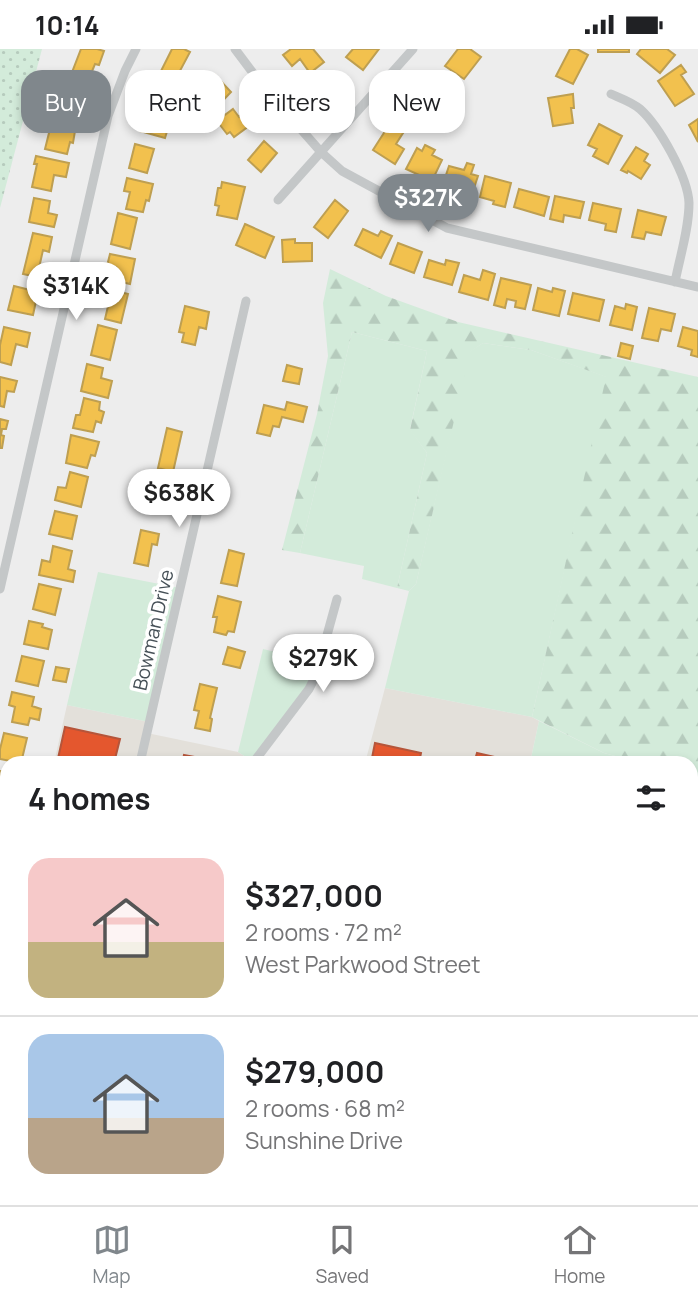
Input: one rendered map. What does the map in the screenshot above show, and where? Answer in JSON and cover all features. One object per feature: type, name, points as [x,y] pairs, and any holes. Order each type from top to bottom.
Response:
[{"type":"street","points":[[0,589],[108,116],[136,49]]},
{"type":"street","points":[[235,49],[262,85],[321,152],[342,171],[447,228],[698,287]]},
{"type":"street","points":[[278,200],[413,49]]},
{"type":"street","points":[[611,93],[639,108],[680,166],[689,200],[675,282]]},
{"type":"street","name":"Bowman Drive","points":[[142,756],[246,301]]},
{"type":"street","points":[[258,756],[309,689],[316,675],[337,599]]},
{"type":"shaded area","points":[[385,688],[532,717],[539,721],[532,756],[367,756]]},
{"type":"shaded area","points":[[67,705],[149,722],[147,733],[238,752],[244,756],[56,756]]},
{"type":"green space","points":[[0,49],[42,49],[36,70],[21,70],[21,128],[0,208]]},
{"type":"green space","points":[[330,269],[386,296],[458,322],[698,377],[698,756],[615,756],[532,717],[606,377],[531,350],[483,343],[470,352],[416,584],[409,591],[397,588],[427,453],[410,430],[427,351],[352,332],[300,553],[282,550],[317,414],[328,356],[323,303]]},
{"type":"green space","points":[[352,332],[427,351],[410,429],[427,453],[397,588],[362,579],[364,566],[300,553]]},
{"type":"green space","points":[[483,343],[531,350],[607,377],[532,717],[385,688],[409,591],[416,584],[469,352]]},
{"type":"green space","points":[[98,572],[180,588],[149,722],[67,705]]},
{"type":"green space","points":[[263,649],[321,663],[316,675],[258,756],[244,756],[238,752]]},
{"type":"green space","points":[[539,721],[615,756],[532,756]]},
{"type":"building: Homes","points":[[81,49],[104,51],[99,65],[95,64],[93,70],[73,70]]},
{"type":"building: Homes","points":[[172,49],[190,52],[180,70],[162,70]]},
{"type":"building: Homes","points":[[291,49],[313,49],[324,62],[314,70],[308,70],[300,59],[292,66],[283,55]]},
{"type":"building: Homes","points":[[353,49],[379,49],[363,70],[346,57]]},
{"type":"building: Homes","points":[[458,49],[470,49],[481,57],[465,78],[465,70],[451,70],[445,66]]},
{"type":"building: Homes","points":[[570,49],[577,49],[588,55],[573,84],[556,76]]},
{"type":"building: Homes","points":[[598,49],[629,49],[629,52],[598,52]]},
{"type":"building: Homes","points":[[641,49],[667,49],[675,55],[660,73],[637,54]]},
{"type":"building: Homes","points":[[681,65],[686,72],[681,75],[694,94],[675,106],[658,81]]},
{"type":"building: Homes","points":[[225,86],[231,92],[225,98]]},
{"type":"building: Homes","points":[[573,94],[573,123],[553,126],[548,98]]},
{"type":"building: Homes","points":[[233,109],[239,117],[239,133],[234,137],[230,132],[227,134],[225,131],[225,115]]},
{"type":"building: Homes","points":[[698,119],[698,142],[689,125]]},
{"type":"building: Homes","points":[[599,124],[622,136],[608,164],[593,156],[597,149],[588,145]]},
{"type":"building: Homes","points":[[49,133],[75,133],[67,154],[45,149]]},
{"type":"building: Homes","points":[[147,133],[167,133],[165,138]]},
{"type":"building: Homes","points":[[384,133],[403,133],[396,144],[404,149],[395,164],[373,150]]},
{"type":"building: Homes","points":[[264,141],[277,153],[261,172],[248,160]]},
{"type":"building: Homes","points":[[135,144],[154,149],[147,173],[129,168]]},
{"type":"building: Homes","points":[[425,145],[435,150],[432,155],[442,160],[432,181],[406,169],[417,148],[422,151]]},
{"type":"building: Homes","points":[[636,147],[648,154],[644,161],[650,165],[641,179],[621,170]]},
{"type":"building: Homes","points":[[36,156],[69,163],[66,177],[54,175],[51,191],[32,187]]},
{"type":"building: Homes","points":[[467,163],[474,165],[471,174],[478,176],[471,197],[460,194],[461,189],[443,184],[449,166],[464,170]]},
{"type":"building: Homes","points":[[485,176],[511,183],[505,207],[480,197]]},
{"type":"building: Homes","points":[[127,178],[153,184],[143,212],[126,209],[130,192],[124,191]]},
{"type":"building: Homes","points":[[222,182],[245,187],[237,219],[217,215],[219,206],[215,205]]},
{"type":"building: Homes","points":[[519,189],[549,197],[544,216],[514,207]]},
{"type":"building: Homes","points":[[555,196],[584,202],[580,218],[564,215],[563,222],[550,219]]},
{"type":"building: Homes","points":[[34,198],[50,201],[48,213],[57,215],[54,227],[29,222]]},
{"type":"building: Homes","points":[[335,200],[348,211],[328,238],[314,227]]},
{"type":"building: Homes","points":[[593,203],[621,209],[616,232],[605,230],[606,224],[589,220]]},
{"type":"building: Homes","points":[[638,210],[666,217],[661,235],[646,232],[644,239],[632,237]]},
{"type":"building: Homes","points":[[118,213],[137,218],[130,249],[111,244]]},
{"type":"building: Homes","points":[[245,224],[274,237],[265,258],[236,245]]},
{"type":"building: Homes","points":[[363,229],[378,236],[381,231],[392,236],[381,258],[355,245]]},
{"type":"building: Homes","points":[[33,233],[52,237],[49,252],[43,250],[37,277],[23,274]]},
{"type":"building: Homes","points":[[295,239],[295,243],[312,243],[312,261],[283,262],[282,240]]},
{"type":"building: Homes","points":[[398,243],[422,252],[414,273],[390,264]]},
{"type":"building: Homes","points":[[110,254],[135,259],[130,284],[113,280],[116,267],[107,266]]},
{"type":"building: Homes","points":[[429,260],[445,265],[446,260],[459,263],[452,285],[424,277]]},
{"type":"building: Homes","points":[[483,270],[495,274],[488,300],[459,292],[464,275],[480,280]]},
{"type":"building: Homes","points":[[501,278],[531,285],[525,309],[515,307],[516,301],[507,299],[505,308],[494,305]]},
{"type":"building: Homes","points":[[14,286],[38,292],[33,315],[8,310]]},
{"type":"building: Homes","points":[[105,288],[128,294],[121,323],[105,319],[109,302],[102,300]]},
{"type":"building: Homes","points":[[538,288],[552,292],[553,288],[565,291],[559,316],[533,310]]},
{"type":"building: Homes","points":[[573,293],[604,300],[599,321],[568,314]]},
{"type":"building: Homes","points":[[626,304],[637,307],[632,330],[610,325],[615,306],[625,309]]},
{"type":"building: Homes","points":[[185,306],[209,312],[206,329],[199,327],[195,345],[182,342],[184,333],[179,332]]},
{"type":"building: Homes","points":[[649,308],[675,314],[671,331],[661,329],[658,341],[642,338]]},
{"type":"building: Homes","points":[[98,325],[117,330],[110,360],[91,355]]},
{"type":"building: Homes","points":[[4,327],[30,333],[27,347],[16,344],[11,365],[0,362]]},
{"type":"building: Homes","points":[[683,327],[698,331],[698,357],[691,355],[692,350],[678,346]]},
{"type":"building: Homes","points":[[621,343],[633,346],[630,359],[618,356]]},
{"type":"building: Homes","points":[[87,364],[103,368],[101,378],[112,381],[108,398],[81,391]]},
{"type":"building: Homes","points":[[287,365],[302,369],[299,384],[283,381]]},
{"type":"building: Homes","points":[[0,377],[17,381],[14,392],[7,391],[4,407],[0,406]]},
{"type":"building: Homes","points":[[84,398],[100,402],[99,410],[104,412],[101,423],[96,421],[93,432],[73,428]]},
{"type":"building: Homes","points":[[287,402],[307,407],[303,422],[282,417],[279,427],[273,426],[270,436],[257,433],[264,405],[285,410]]},
{"type":"building: Homes","points":[[0,419],[8,421],[6,429],[2,429],[2,448],[0,448]]},
{"type":"building: Homes","points":[[167,428],[182,432],[173,472],[158,468]]},
{"type":"building: Homes","points":[[71,435],[99,442],[95,456],[91,455],[87,468],[66,463]]},
{"type":"building: Homes","points":[[70,472],[88,477],[81,507],[55,500],[58,487],[66,488]]},
{"type":"building: Homes","points":[[55,511],[77,516],[72,539],[49,534]]},
{"type":"building: Homes","points":[[141,530],[159,534],[157,545],[152,544],[148,566],[134,563]]},
{"type":"building: Homes","points":[[53,546],[72,551],[68,569],[75,571],[73,582],[39,575],[42,560],[50,562]]},
{"type":"building: Homes","points":[[229,550],[244,554],[237,586],[221,583]]},
{"type":"building: Homes","points":[[39,584],[61,589],[55,615],[33,609]]},
{"type":"building: Homes","points":[[218,596],[241,602],[234,632],[228,631],[226,635],[214,632],[217,617],[213,617]]},
{"type":"building: Homes","points":[[29,621],[43,624],[42,627],[52,630],[48,649],[24,644]]},
{"type":"building: Homes","points":[[228,647],[245,652],[240,668],[223,664]]},
{"type":"building: Homes","points":[[22,656],[44,661],[38,686],[16,681]]},
{"type":"building: Homes","points":[[56,667],[69,669],[66,682],[53,680]]},
{"type":"building: Homes","points":[[200,684],[217,688],[210,731],[195,728],[199,711],[194,710]]},
{"type":"building: Homes","points":[[12,692],[34,697],[32,706],[41,709],[39,720],[30,718],[28,725],[12,722],[15,707],[9,705]]},
{"type":"building: Homes","points":[[4,733],[27,738],[23,756],[0,756]]},
{"type":"building: Shops","points":[[65,727],[120,739],[116,756],[59,756]]},
{"type":"building: Shops","points":[[375,743],[421,753],[420,756],[372,756]]}]
